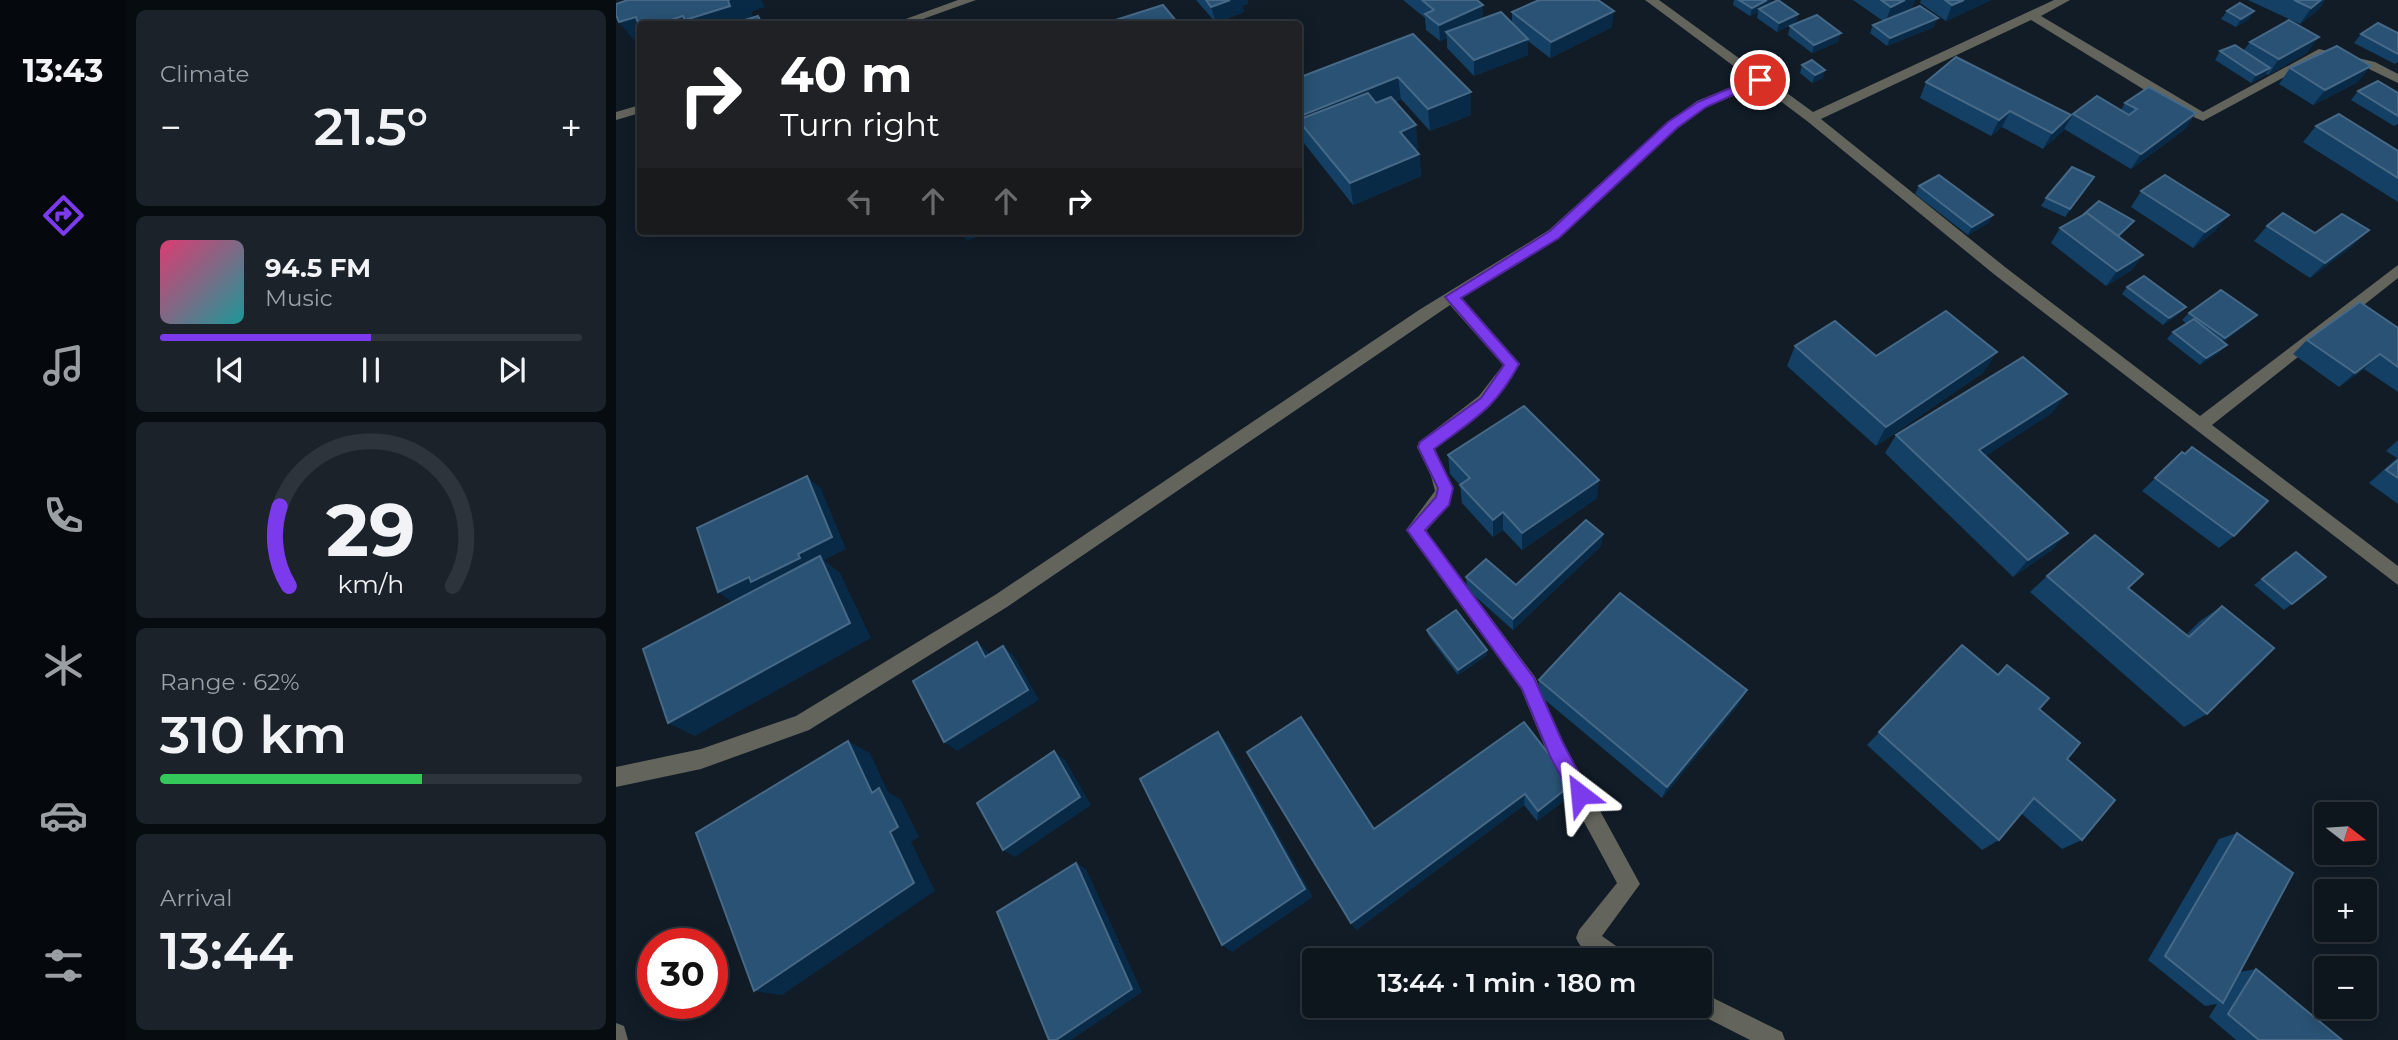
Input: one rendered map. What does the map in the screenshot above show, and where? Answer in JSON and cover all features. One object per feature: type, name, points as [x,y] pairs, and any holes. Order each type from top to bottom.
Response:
[{"type":"street","points":[[907,21],[970,0]]},
{"type":"street","points":[[1651,0],[1812,118],[2000,271],[2398,577]]},
{"type":"street","points":[[1812,118],[2064,0]]},
{"type":"street","points":[[2033,16],[2182,107],[2203,117],[2319,53],[2371,65],[2398,79]]},
{"type":"street","points":[[616,778],[701,758],[802,723],[1001,601],[1452,297],[1554,234],[1673,125],[1702,104],[1760,80]]},
{"type":"street","points":[[616,116],[637,110]]},
{"type":"street","points":[[2200,425],[2398,270]]},
{"type":"street","points":[[1452,297],[1512,364],[1498,389],[1486,402],[1425,447],[1446,488],[1444,500],[1415,530],[1528,683],[1556,750],[1629,884],[1587,938],[1601,948]]},
{"type":"street","points":[[1712,1009],[1774,1040]]},
{"type":"street","points":[[616,1034],[617,1040]]},
{"type":"building","points":[[628,0],[729,0],[730,6],[685,20],[683,16],[667,21],[637,21],[636,17],[619,22],[616,4]]},
{"type":"building","points":[[1206,0],[1230,0],[1211,7]]},
{"type":"building","points":[[1422,0],[1477,0],[1483,5],[1439,25],[1425,14],[1434,10]]},
{"type":"building","points":[[1539,0],[1598,0],[1614,11],[1551,42],[1512,12]]},
{"type":"building","points":[[1739,0],[1767,0],[1752,8]]},
{"type":"building","points":[[1778,0],[1798,14],[1779,23],[1759,9]]},
{"type":"building","points":[[1881,0],[1905,0],[1891,7]]},
{"type":"building","points":[[1945,0],[1964,0],[1952,5]]},
{"type":"building","points":[[2294,0],[2321,0],[2311,8]]},
{"type":"building","points":[[2240,3],[2254,11],[2241,19],[2227,11]]},
{"type":"building","points":[[1163,5],[1176,21],[1112,21]]},
{"type":"building","points":[[1920,6],[1938,18],[1890,38],[1873,25]]},
{"type":"building","points":[[1501,12],[1528,39],[1474,60],[1446,32]]},
{"type":"building","points":[[1817,15],[1841,33],[1814,45],[1790,26]]},
{"type":"building","points":[[758,16],[760,21],[742,21]]},
{"type":"building","points":[[2289,20],[2319,37],[2279,59],[2250,42]]},
{"type":"building","points":[[2378,23],[2398,33],[2398,54],[2361,34]]},
{"type":"building","points":[[1413,34],[1471,92],[1428,109],[1398,77],[1302,115],[1302,76]]},
{"type":"building","points":[[2235,45],[2270,68],[2256,75],[2220,51]]},
{"type":"building","points":[[2337,46],[2371,66],[2325,90],[2290,68]]},
{"type":"building","points":[[1956,57],[2071,115],[2052,133],[2010,111],[1999,120],[1926,82]]},
{"type":"building","points":[[1812,60],[1825,70],[1815,75],[1802,65]]},
{"type":"building","points":[[2378,81],[2398,93],[2398,116],[2358,91]]},
{"type":"building","points":[[2149,87],[2196,113],[2141,154],[2073,114],[2097,96],[2129,115],[2137,109],[2125,103]]},
{"type":"building","points":[[1368,93],[1376,103],[1391,97],[1416,125],[1400,132],[1419,154],[1350,183],[1302,125],[1302,118]]},
{"type":"building","points":[[2339,114],[2398,151],[2398,178],[2316,126]]},
{"type":"building","points":[[2072,167],[2094,177],[2070,209],[2046,198]]},
{"type":"building","points":[[1939,175],[1993,215],[1972,227],[1919,186]]},
{"type":"building","points":[[2165,175],[2229,215],[2205,232],[2141,191]]},
{"type":"building","points":[[2099,201],[2134,221],[2118,236],[2087,213],[2083,215]]},
{"type":"building","points":[[2087,213],[2143,255],[2117,271],[2060,228]]},
{"type":"building","points":[[2283,213],[2315,233],[2342,214],[2369,230],[2325,263],[2267,226]]},
{"type":"building","points":[[2144,276],[2186,307],[2169,318],[2127,287]]},
{"type":"building","points":[[2221,290],[2257,315],[2225,338],[2189,313]]},
{"type":"building","points":[[2360,302],[2398,328],[2398,367],[2380,354],[2355,373],[2307,340]]},
{"type":"building","points":[[1946,311],[1997,352],[1886,427],[1795,346],[1835,321],[1876,356]]},
{"type":"building","points":[[2194,319],[2227,345],[2206,358],[2173,332]]},
{"type":"building","points":[[2023,357],[2067,394],[1979,450],[2068,533],[2028,560],[1896,435]]},
{"type":"building","points":[[1524,406],[1599,480],[1522,533],[1503,512],[1493,520],[1460,485],[1470,478],[1448,455]]},
{"type":"building","points":[[2192,447],[2268,501],[2234,536],[2155,478],[2182,452],[2185,454]]},
{"type":"building","points":[[2398,460],[2398,478],[2386,470]]},
{"type":"building","points":[[807,476],[832,537],[798,554],[800,558],[751,582],[749,577],[718,592],[697,528]]},
{"type":"building","points":[[1586,520],[1603,534],[1513,619],[1466,577],[1486,559],[1516,585]]},
{"type":"building","points":[[2095,535],[2143,574],[2128,588],[2189,637],[2222,606],[2274,648],[2207,714],[2047,576]]},
{"type":"building","points":[[2296,552],[2326,577],[2292,604],[2262,579]]},
{"type":"building","points":[[820,556],[850,623],[668,723],[643,649]]},
{"type":"building","points":[[1620,593],[1747,690],[1667,787],[1539,680]]},
{"type":"building","points":[[1456,610],[1487,650],[1458,670],[1427,630]]},
{"type":"building","points":[[977,642],[985,657],[1003,646],[1028,690],[944,742],[913,681]]},
{"type":"building","points":[[1962,645],[1998,675],[2007,665],[2049,698],[2039,709],[2080,743],[2067,759],[2115,800],[2082,840],[2034,798],[1999,840],[1879,732]]},
{"type":"building","points":[[1301,717],[1374,829],[1524,722],[1572,784],[1538,811],[1525,794],[1351,923],[1247,752]]},
{"type":"building","points":[[1218,732],[1305,889],[1222,945],[1140,779]]},
{"type":"building","points":[[848,741],[872,793],[879,788],[898,827],[890,832],[914,883],[754,991],[696,833]]},
{"type":"building","points":[[1054,751],[1080,797],[1003,850],[977,803]]},
{"type":"building","points":[[2237,833],[2293,873],[2223,1003],[2165,956]]},
{"type":"building","points":[[1076,863],[1132,989],[1056,1040],[1049,1040],[997,912]]},
{"type":"building","points":[[2256,969],[2342,1040],[2259,1040],[2228,1014]]},
{"type":"route","points":[[1580,794],[1556,750],[1528,683],[1415,530],[1444,500],[1446,488],[1425,447],[1486,402],[1498,389],[1512,364],[1452,297],[1554,234],[1618,173],[1673,125],[1702,104],[1760,80]]}]
